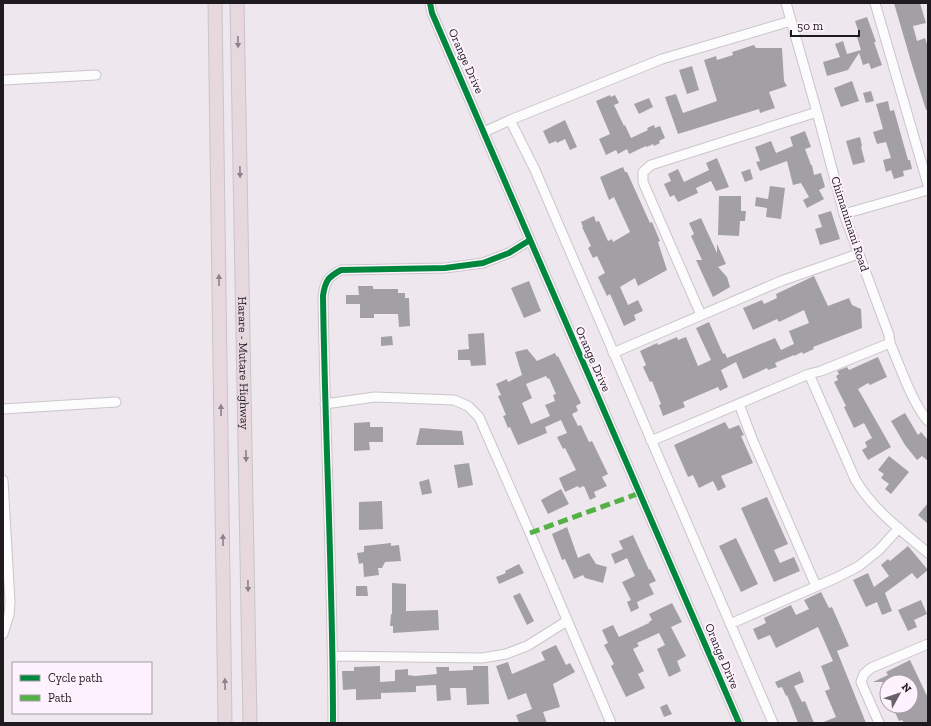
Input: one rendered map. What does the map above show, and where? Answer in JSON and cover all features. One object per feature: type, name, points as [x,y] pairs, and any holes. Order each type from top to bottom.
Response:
[{"type":"highway","name":"Harare - Mutare Highway","points":[[215,3],[226,723]]},
{"type":"highway","name":"Harare - Mutare Highway","points":[[237,3],[250,723]]},
{"type":"street","name":"Orange Drive","points":[[430,3],[432,13],[739,723]]},
{"type":"street","name":"Chimanimani Road","points":[[786,3],[844,214],[889,335],[890,343],[914,398],[922,414],[928,421]]},
{"type":"street","points":[[875,3],[928,185]]},
{"type":"street","points":[[484,132],[662,58],[791,21]]},
{"type":"street","points":[[3,80],[96,75]]},
{"type":"street","points":[[701,315],[643,182],[643,172],[650,165],[817,112]]},
{"type":"street","points":[[510,120],[535,170],[773,723]]},
{"type":"street","points":[[844,214],[928,190]]},
{"type":"street","points":[[333,723],[333,656],[323,296],[325,283],[332,274],[341,270],[445,268],[483,263],[509,253],[530,240]]},
{"type":"street","points":[[613,353],[781,281],[858,254]]},
{"type":"street","points":[[651,441],[809,374],[821,372],[890,343]]},
{"type":"street","points":[[809,374],[855,479],[863,492],[899,528],[928,553]]},
{"type":"street","points":[[325,404],[375,397],[454,400],[468,406],[479,417],[530,532],[611,723]]},
{"type":"street","points":[[3,409],[116,402]]},
{"type":"street","points":[[739,404],[816,586]]},
{"type":"street","points":[[3,480],[10,602],[9,615],[3,634]]},
{"type":"street","points":[[730,624],[860,566],[879,550],[899,528]]},
{"type":"street","points":[[333,656],[488,657],[506,654],[527,646],[567,621]]},
{"type":"street","points":[[878,723],[861,682],[864,674],[871,668],[928,644]]},
{"type":"building","points":[[894,3],[920,3],[926,23],[913,26],[917,41],[925,38],[928,47],[928,109],[926,110],[912,65]]},
{"type":"building","points":[[867,17],[882,65],[871,69],[869,63],[863,65],[859,53],[848,70],[827,76],[823,62],[840,57],[835,44],[843,41],[847,54],[861,50],[857,37],[860,36],[855,21]]},
{"type":"building","points":[[754,45],[756,48],[782,48],[784,81],[787,86],[769,92],[775,108],[760,113],[759,109],[678,134],[665,97],[676,94],[683,113],[717,101],[704,60],[716,56],[717,60],[733,55],[732,52]]},
{"type":"building","points":[[692,66],[699,90],[687,94],[679,70]]},
{"type":"building","points":[[852,81],[859,101],[841,107],[834,88]]},
{"type":"building","points":[[871,91],[874,101],[866,103],[863,93]]},
{"type":"building","points":[[610,95],[611,97],[615,95],[619,103],[614,105],[631,138],[648,130],[647,128],[654,125],[655,128],[660,126],[665,138],[654,146],[653,144],[647,147],[646,146],[629,154],[627,149],[618,154],[616,150],[606,155],[599,139],[610,134],[596,101]]},
{"type":"building","points":[[649,98],[653,107],[639,114],[634,104]]},
{"type":"building","points":[[888,101],[890,111],[894,110],[912,169],[903,171],[904,176],[894,179],[891,170],[886,172],[883,160],[891,158],[886,142],[877,144],[873,132],[883,129],[876,104]]},
{"type":"building","points":[[565,120],[577,147],[570,150],[565,139],[557,143],[556,141],[549,144],[543,131]]},
{"type":"building","points":[[805,131],[811,147],[805,149],[812,165],[814,175],[821,173],[825,187],[819,190],[824,199],[807,208],[803,200],[809,197],[801,183],[793,185],[787,161],[760,171],[756,162],[760,161],[755,147],[771,141],[776,153],[793,146],[790,137]]},
{"type":"building","points":[[860,137],[865,162],[853,165],[846,141]]},
{"type":"building","points":[[717,158],[729,187],[716,191],[711,181],[696,188],[698,193],[678,202],[674,195],[670,197],[664,184],[671,181],[668,174],[678,169],[684,182],[709,170],[706,163]]},
{"type":"building","points":[[623,167],[625,172],[627,172],[650,223],[652,222],[660,241],[658,242],[667,270],[638,286],[635,278],[620,287],[628,305],[638,300],[643,311],[634,315],[636,320],[624,326],[610,294],[607,296],[598,277],[605,273],[597,256],[593,258],[588,248],[591,246],[581,222],[594,216],[596,222],[599,221],[608,241],[612,239],[613,242],[630,232],[614,197],[609,200],[600,177]]},
{"type":"building","points":[[750,169],[753,179],[745,182],[741,172]]},
{"type":"building","points":[[770,186],[785,188],[781,219],[766,217],[767,208],[755,206],[756,197],[768,199]]},
{"type":"building","points":[[719,196],[741,196],[741,211],[746,211],[745,221],[740,221],[739,236],[718,235]]},
{"type":"building","points":[[831,211],[840,239],[820,245],[815,229],[822,227],[818,215]]},
{"type":"building","points":[[701,218],[717,253],[717,244],[726,264],[718,267],[727,277],[730,287],[713,297],[696,260],[702,260],[691,236],[694,234],[689,223]]},
{"type":"building","points":[[814,276],[828,306],[849,298],[852,305],[861,309],[862,328],[813,347],[814,349],[803,354],[802,352],[775,363],[777,367],[768,370],[767,368],[743,379],[736,362],[721,370],[728,387],[720,391],[718,387],[683,402],[685,407],[663,416],[659,405],[661,404],[652,381],[650,382],[643,367],[646,365],[640,351],[657,343],[658,345],[677,337],[678,340],[686,337],[698,366],[711,360],[696,328],[709,322],[723,354],[725,353],[727,358],[775,338],[781,350],[794,344],[789,331],[809,323],[804,310],[779,322],[777,319],[753,330],[743,308],[762,300],[764,304],[777,298],[776,294]]},
{"type":"building","points":[[529,281],[541,311],[524,318],[511,288]]},
{"type":"building","points":[[358,286],[373,286],[373,289],[398,289],[398,293],[405,293],[405,298],[409,298],[410,326],[399,327],[398,314],[374,314],[374,318],[360,318],[360,304],[346,304],[346,295],[359,295]]},
{"type":"building","points":[[484,333],[486,365],[471,366],[470,360],[458,360],[458,350],[469,349],[468,334]]},
{"type":"building","points":[[392,336],[393,345],[381,346],[381,337]]},
{"type":"building","points":[[527,349],[537,361],[555,353],[557,357],[558,356],[581,403],[576,406],[578,411],[572,414],[578,426],[581,425],[589,442],[592,441],[608,474],[602,477],[607,486],[594,492],[596,497],[590,500],[584,486],[579,488],[578,486],[565,492],[559,478],[576,470],[565,448],[563,449],[557,437],[567,433],[561,420],[545,427],[547,433],[518,445],[510,427],[508,428],[503,416],[506,415],[498,396],[501,395],[496,384],[507,379],[508,382],[522,375],[515,352]],"holes":[[[546,376],[548,379],[549,378],[556,394],[553,395],[555,401],[545,405],[550,416],[531,424],[522,403],[532,398],[526,384]]]},
{"type":"building","points":[[878,357],[887,377],[870,385],[868,383],[858,389],[891,447],[868,460],[862,450],[867,447],[865,442],[872,438],[864,423],[854,428],[844,407],[846,406],[834,382],[838,380],[836,376],[839,374],[837,371],[847,367],[849,370]]},
{"type":"building","points":[[905,413],[918,435],[921,432],[928,440],[928,461],[922,456],[917,460],[905,445],[891,421]]},
{"type":"building","points":[[370,422],[370,427],[383,427],[383,442],[369,442],[370,450],[354,451],[354,423]]},
{"type":"building","points":[[725,422],[729,429],[739,425],[744,435],[741,436],[753,463],[721,476],[726,487],[718,491],[713,481],[699,488],[693,475],[688,477],[674,445]]},
{"type":"building","points":[[420,428],[462,431],[464,445],[416,445]]},
{"type":"building","points":[[889,456],[909,472],[891,494],[885,489],[889,484],[881,478],[884,474],[878,470]]},
{"type":"building","points":[[469,463],[473,485],[458,488],[454,465]]},
{"type":"building","points":[[429,479],[432,493],[422,495],[419,482]]},
{"type":"building","points":[[561,489],[569,504],[548,514],[541,500]]},
{"type":"building","points":[[767,497],[788,544],[774,550],[780,563],[794,557],[800,571],[774,582],[741,508]]},
{"type":"building","points":[[382,501],[383,529],[359,530],[359,502]]},
{"type":"building","points":[[928,503],[928,524],[918,515]]},
{"type":"building","points":[[567,527],[578,558],[589,553],[596,564],[607,567],[603,583],[585,578],[583,575],[574,579],[565,559],[562,560],[552,534]]},
{"type":"building","points":[[633,535],[649,570],[650,569],[656,581],[649,584],[654,594],[637,602],[639,608],[631,612],[627,602],[631,600],[622,582],[635,576],[627,558],[615,564],[611,554],[623,549],[619,541]]},
{"type":"building","points":[[736,538],[758,584],[741,592],[719,546]]},
{"type":"building","points":[[391,543],[391,546],[399,545],[401,561],[385,562],[382,568],[378,568],[379,575],[364,577],[363,563],[359,564],[357,553],[364,552],[364,546]]},
{"type":"building","points":[[908,546],[928,570],[917,579],[912,573],[885,593],[892,611],[882,615],[877,602],[866,607],[853,580],[868,573],[874,587],[889,576],[881,565],[888,559],[890,561]]},
{"type":"building","points":[[519,564],[524,573],[499,584],[496,577],[506,573],[505,571]]},
{"type":"building","points":[[392,583],[406,584],[406,611],[438,610],[439,630],[393,633],[393,626],[390,626],[392,614]]},
{"type":"building","points":[[356,586],[367,586],[368,596],[356,596]]},
{"type":"building","points":[[821,592],[829,608],[832,607],[849,646],[837,651],[866,723],[821,723],[836,717],[825,691],[830,689],[821,666],[833,661],[818,627],[776,648],[770,635],[758,640],[753,629],[766,623],[764,618],[791,605],[796,615],[809,609],[804,600]]},
{"type":"building","points":[[520,593],[534,621],[527,625],[513,596]]},
{"type":"building","points":[[921,600],[927,614],[914,620],[917,627],[908,631],[898,610]]},
{"type":"building","points":[[672,603],[682,622],[671,627],[686,656],[677,661],[681,671],[669,677],[657,649],[665,645],[659,633],[637,643],[639,646],[633,649],[644,671],[638,674],[645,688],[626,697],[611,666],[614,664],[604,645],[608,643],[602,630],[613,625],[619,637],[649,623],[652,620],[649,614]]},
{"type":"building","points":[[556,645],[566,665],[570,663],[575,672],[553,684],[560,707],[543,712],[547,723],[519,723],[516,715],[532,709],[526,693],[508,700],[496,666],[508,662],[512,674],[545,660],[541,652]]},
{"type":"building","points":[[910,660],[917,674],[887,674],[886,672]]},
{"type":"building","points":[[380,666],[380,682],[395,681],[395,670],[408,669],[408,675],[415,676],[437,674],[436,667],[449,667],[449,671],[473,670],[473,666],[488,666],[489,704],[467,705],[466,688],[450,688],[451,700],[437,701],[436,685],[416,686],[416,692],[381,693],[381,699],[356,700],[356,689],[343,690],[342,671],[354,671],[354,667]]},
{"type":"building","points":[[800,671],[804,682],[794,686],[802,702],[805,701],[814,723],[798,723],[787,695],[786,696],[782,687],[778,688],[775,682]]},
{"type":"building","points":[[919,679],[928,698],[928,723],[904,723],[902,720],[899,721],[896,714],[919,714]]},
{"type":"building","points":[[667,704],[672,714],[664,717],[660,707]]},
{"type":"marked path","points":[[530,533],[640,493]]},
{"type":"cycle path","points":[[430,3],[432,13],[739,723]]},
{"type":"cycle path","points":[[333,723],[332,616],[323,296],[326,283],[330,277],[341,270],[445,268],[483,263],[509,253],[530,240]]}]
